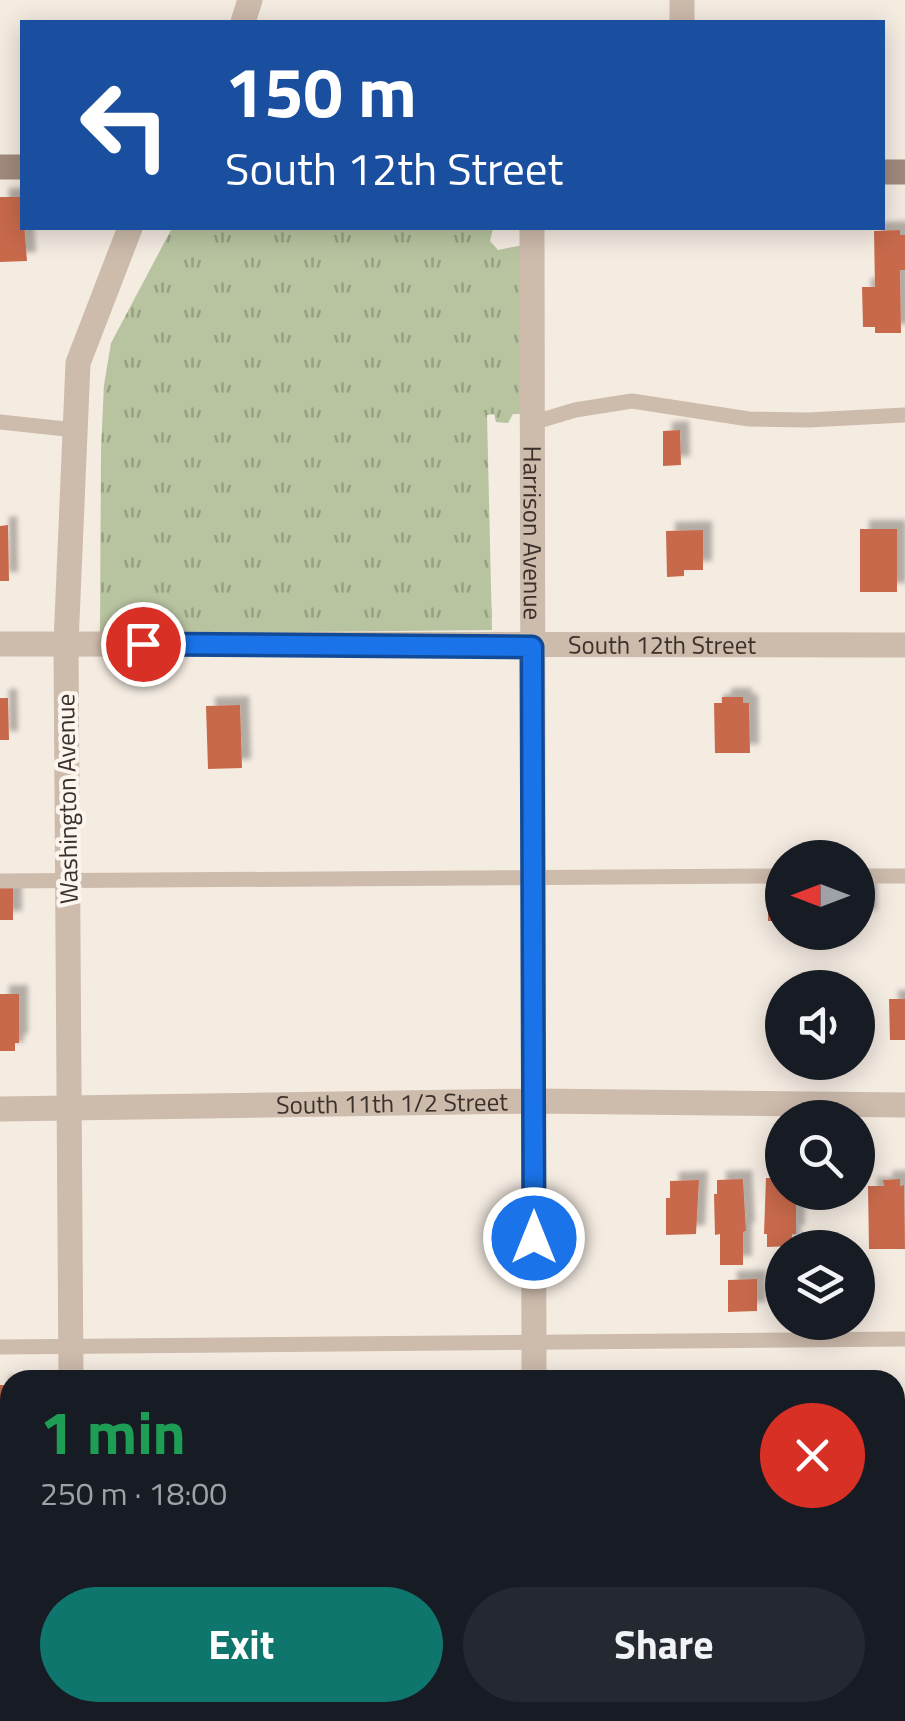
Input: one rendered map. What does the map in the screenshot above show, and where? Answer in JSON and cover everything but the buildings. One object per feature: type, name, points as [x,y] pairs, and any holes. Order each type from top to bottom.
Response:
[{"type":"street","name":"Washington Avenue","points":[[71,1370],[66,643],[78,364],[129,230]]},
{"type":"street","name":"Harrison Avenue","points":[[532,230],[534,1370]]},
{"type":"street","name":"South 12th Street","points":[[0,644],[905,645]]},
{"type":"street","name":"South 11th 1/2 Street","points":[[0,1109],[534,1101],[905,1105]]},
{"type":"lane","points":[[532,423],[575,410],[632,402],[749,418],[808,420],[905,415]]},
{"type":"lane","points":[[0,422],[75,430]]},
{"type":"lane","points":[[0,881],[765,876]]},
{"type":"lane","points":[[875,876],[905,876]]},
{"type":"lane","points":[[0,1346],[905,1339]]},
{"type":"green space","points":[[171,230],[493,230],[490,241],[498,250],[523,245],[525,414],[513,414],[508,423],[496,422],[494,414],[487,415],[492,630],[100,634],[101,449],[104,385],[111,343]]},
{"type":"route","points":[[143,644],[532,647],[534,1238]]}]
